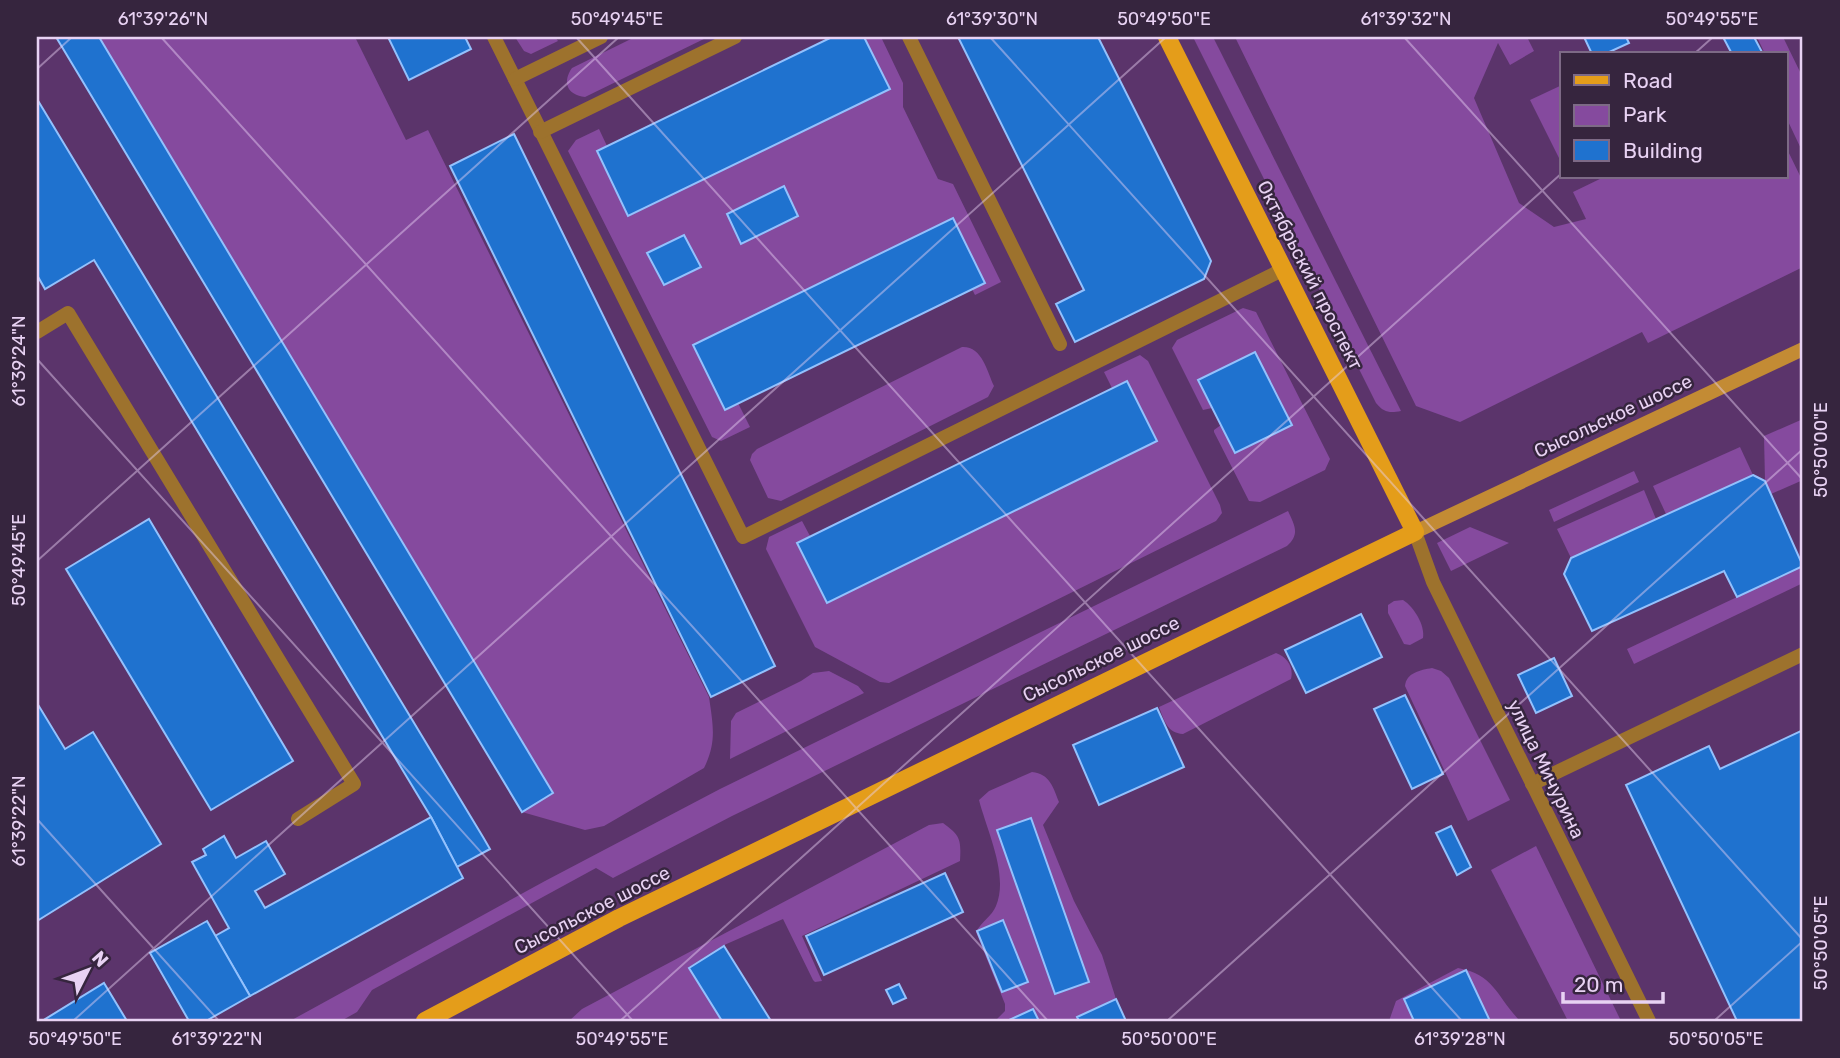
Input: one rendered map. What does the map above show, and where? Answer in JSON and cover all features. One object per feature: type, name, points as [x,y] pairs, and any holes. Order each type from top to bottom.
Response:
[{"type":"main road","name":"Октябрьский проспект","points":[[1167,37],[1415,532]]},
{"type":"main road","name":"Сысольское шоссе","points":[[425,1021],[619,918],[1334,569],[1803,349]]},
{"type":"street","points":[[494,37],[743,537],[1284,270]]},
{"type":"street","points":[[515,79],[601,37]]},
{"type":"street","points":[[540,132],[735,37]]},
{"type":"street","points":[[909,37],[1060,344]]},
{"type":"street","points":[[37,332],[68,313],[354,785],[298,819]]},
{"type":"street","name":"улица Мичурина","points":[[1415,532],[1433,582],[1648,1021]]},
{"type":"street","points":[[1532,784],[1803,654]]},
{"type":"green space","points":[[99,37],[355,37],[406,140],[428,130],[709,697],[712,741],[704,768],[604,826],[585,830],[522,812],[553,793]]},
{"type":"green space","points":[[515,37],[555,37],[558,41],[531,54],[524,51]]},
{"type":"green space","points":[[635,37],[708,37],[585,97],[570,91],[567,78],[572,68]]},
{"type":"green space","points":[[864,37],[881,37],[903,83],[903,107],[938,179],[953,184],[1001,282],[975,295],[972,289],[985,283],[953,218],[738,403],[750,427],[721,441],[712,437],[568,151],[576,140],[599,129],[607,146],[597,152],[629,216],[889,89]]},
{"type":"green space","points":[[1193,37],[1213,37],[1401,411],[1387,412],[1376,403]]},
{"type":"green space","points":[[1235,37],[1527,37],[1534,51],[1510,65],[1498,43],[1474,98],[1519,203],[1554,227],[1586,219],[1573,192],[1602,178],[1787,178],[1787,149],[1803,182],[1803,267],[1648,343],[1642,332],[1460,422],[1416,406]]},
{"type":"green space","points":[[1757,37],[1783,37],[1803,78],[1803,153],[1787,119],[1787,52],[1764,52]]},
{"type":"green space","points":[[1560,86],[1560,160],[1530,100]]},
{"type":"green space","points":[[1243,308],[1256,312],[1330,459],[1325,470],[1260,502],[1249,501],[1214,432],[1221,425],[1212,408],[1203,410],[1172,348],[1177,340]]},
{"type":"green space","points":[[962,347],[974,351],[983,360],[994,386],[988,397],[781,501],[768,498],[750,460],[757,449]]},
{"type":"green space","points":[[1140,355],[1148,361],[1220,505],[1222,513],[1216,521],[889,683],[880,682],[815,647],[766,549],[769,537],[802,521],[810,536],[797,544],[827,603],[1157,441],[1127,381],[1112,388],[1104,372]]},
{"type":"green space","points":[[1803,419],[1803,480],[1771,494],[1765,481],[1764,436]]},
{"type":"green space","points":[[1740,447],[1753,475],[1666,514],[1653,486]]},
{"type":"green space","points":[[1634,471],[1639,482],[1554,522],[1549,510]]},
{"type":"green space","points":[[1644,490],[1656,519],[1571,558],[1557,529]]},
{"type":"green space","points":[[1288,511],[1295,534],[1287,546],[732,816],[613,878],[596,868],[372,990],[357,1012],[341,1021],[290,1021],[545,881],[720,789]]},
{"type":"green space","points":[[1470,527],[1509,543],[1451,571],[1437,543]]},
{"type":"green space","points":[[1803,566],[1803,583],[1634,664],[1627,649]]},
{"type":"green space","points":[[1403,600],[1418,617],[1423,633],[1423,638],[1410,645],[1404,644],[1388,613],[1388,605]]},
{"type":"green space","points":[[1276,653],[1289,663],[1291,679],[1183,734],[1173,731],[1167,725],[1159,707]]},
{"type":"green space","points":[[1432,668],[1449,678],[1510,800],[1468,821],[1405,686],[1411,675]]},
{"type":"green space","points":[[829,671],[858,686],[864,693],[730,759],[731,721],[736,713],[813,673]]},
{"type":"green space","points":[[1032,772],[1047,778],[1059,802],[1043,825],[1074,901],[1102,955],[1116,999],[1077,1017],[1079,1021],[995,1021],[1005,1011],[1005,1004],[976,932],[996,906],[1000,881],[995,853],[979,800],[989,791]]},
{"type":"green space","points":[[943,823],[959,839],[960,861],[802,936],[822,981],[813,980],[783,919],[722,946],[689,967],[722,1021],[569,1021],[582,1009],[929,825]]},
{"type":"green space","points":[[1536,846],[1621,1021],[1568,1021],[1491,870]]},
{"type":"green space","points":[[1458,968],[1488,981],[1520,1021],[1389,1021],[1396,1001]]},
{"type":"building","points":[[56,37],[99,37],[553,793],[522,812]]},
{"type":"building","points":[[388,37],[465,37],[471,49],[409,80]]},
{"type":"building","points":[[832,37],[864,37],[890,89],[628,216],[597,151]]},
{"type":"building","points":[[958,37],[1098,37],[1211,261],[1204,279],[1075,342],[1056,304],[1084,290]]},
{"type":"building","points":[[1584,37],[1626,37],[1629,43],[1609,52],[1591,52]]},
{"type":"building","points":[[1723,37],[1754,37],[1762,52],[1731,52]]},
{"type":"building","points":[[37,99],[490,849],[457,867],[431,817],[94,260],[45,289],[37,275]]},
{"type":"building","points":[[514,134],[775,666],[711,697],[450,166]]},
{"type":"building","points":[[784,186],[798,216],[741,244],[727,214]]},
{"type":"building","points":[[953,218],[985,283],[725,410],[693,345]]},
{"type":"building","points":[[684,235],[701,267],[664,285],[647,253]]},
{"type":"building","points":[[1255,352],[1292,425],[1235,453],[1198,380]]},
{"type":"building","points":[[1127,381],[1157,441],[827,603],[797,543]]},
{"type":"building","points":[[1753,475],[1765,481],[1803,566],[1737,597],[1724,571],[1592,631],[1564,574],[1571,558]]},
{"type":"building","points":[[149,519],[293,761],[211,810],[66,569]]},
{"type":"building","points":[[1361,614],[1382,657],[1306,693],[1285,650]]},
{"type":"building","points":[[1554,658],[1572,696],[1536,713],[1518,675]]},
{"type":"building","points":[[1405,695],[1443,774],[1412,789],[1374,709]]},
{"type":"building","points":[[37,703],[65,749],[93,732],[161,844],[37,921]]},
{"type":"building","points":[[1157,708],[1184,767],[1099,805],[1073,745]]},
{"type":"building","points":[[1803,730],[1803,1021],[1737,1021],[1626,785],[1709,746],[1720,769]]},
{"type":"building","points":[[431,817],[463,878],[250,996],[215,936],[229,928],[192,862],[206,855],[203,849],[224,836],[236,858],[266,841],[285,874],[255,891],[265,908]]},
{"type":"building","points":[[1031,818],[1089,982],[1055,994],[997,830]]},
{"type":"building","points":[[1451,826],[1471,867],[1457,875],[1436,833]]},
{"type":"building","points":[[945,873],[963,912],[824,975],[806,936]]},
{"type":"building","points":[[1003,920],[1028,982],[1002,992],[977,931]]},
{"type":"building","points":[[207,921],[250,996],[206,1021],[189,1021],[150,953]]},
{"type":"building","points":[[724,946],[771,1021],[722,1021],[689,968]]},
{"type":"building","points":[[1466,970],[1490,1021],[1414,1021],[1404,999]]},
{"type":"building","points":[[104,983],[127,1021],[42,1021]]},
{"type":"building","points":[[899,984],[906,998],[893,1004],[886,990]]},
{"type":"building","points":[[1116,999],[1126,1021],[1079,1021],[1077,1017]]},
{"type":"building","points":[[1033,1009],[1039,1021],[1007,1021]]}]
